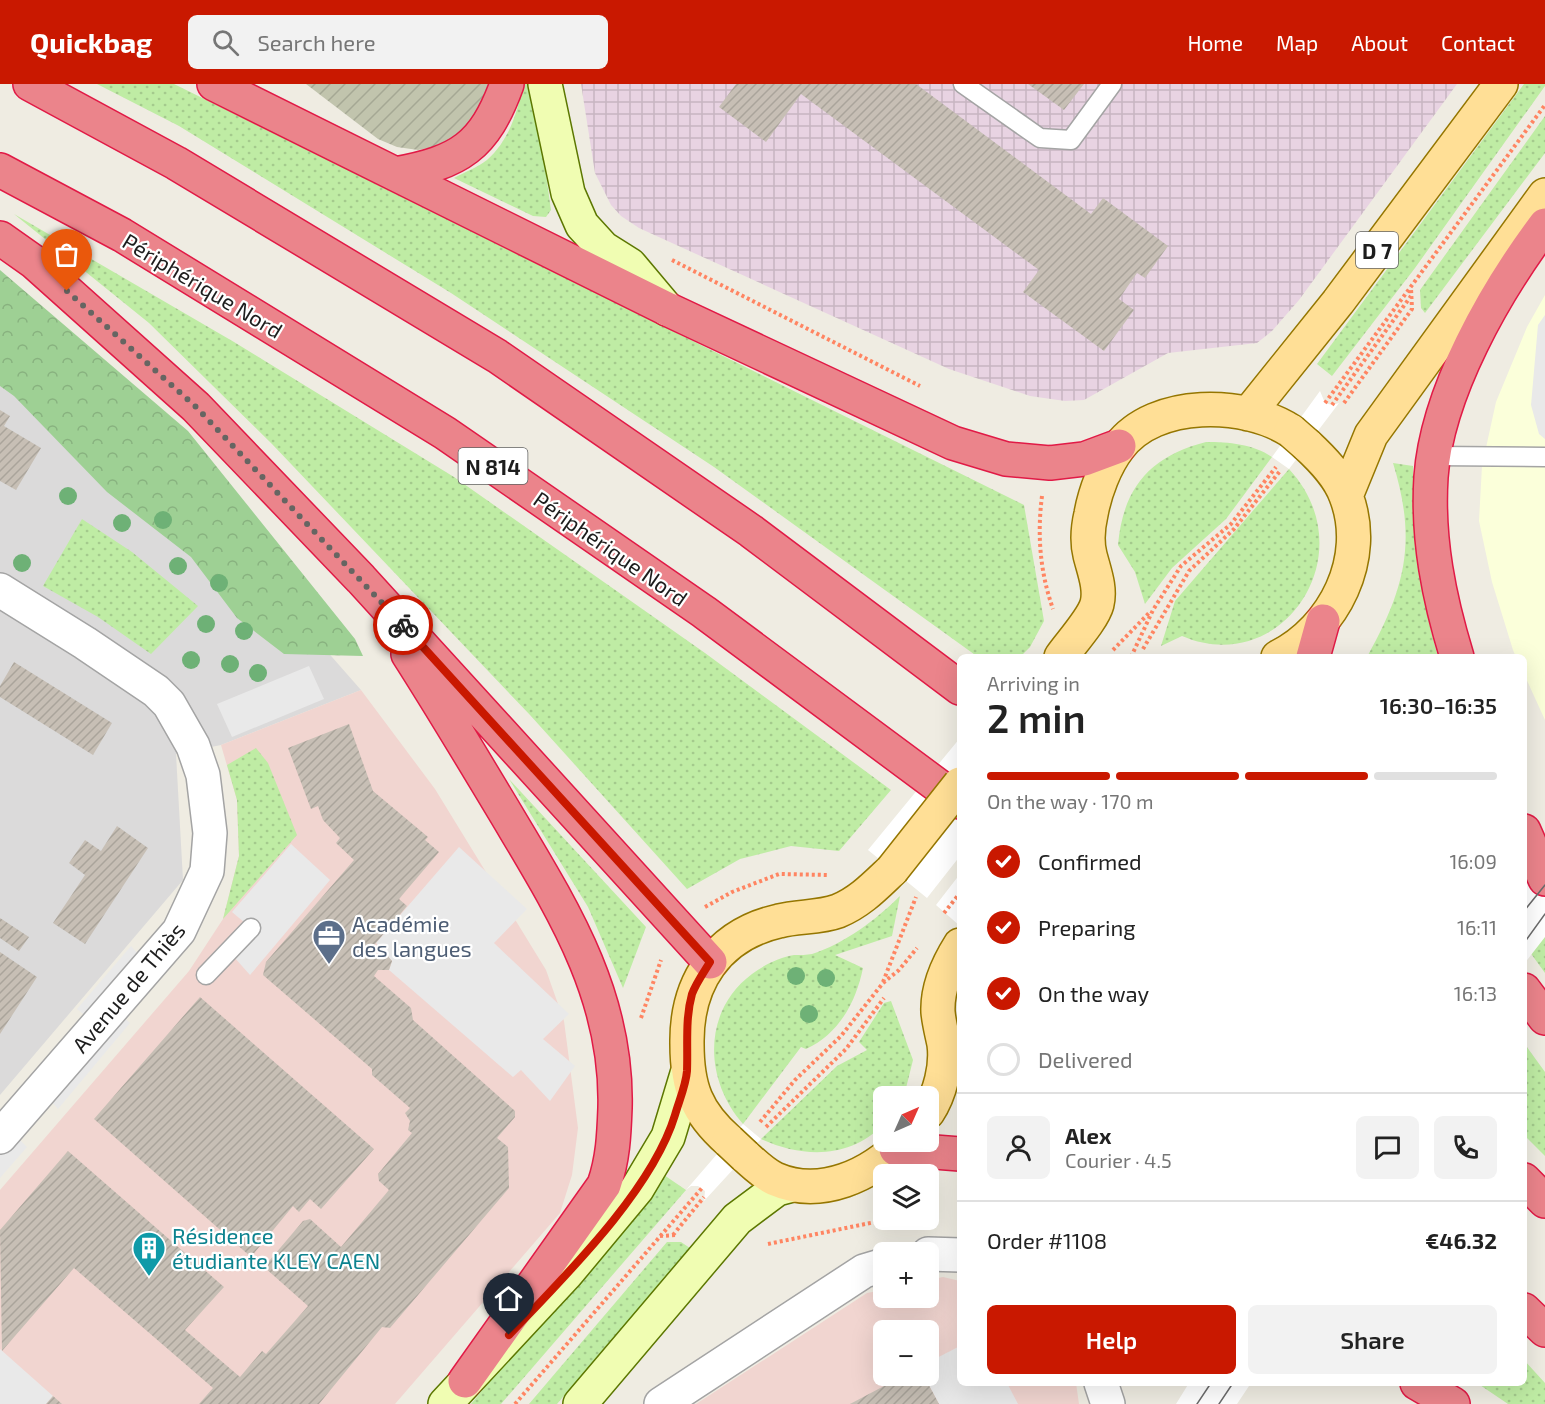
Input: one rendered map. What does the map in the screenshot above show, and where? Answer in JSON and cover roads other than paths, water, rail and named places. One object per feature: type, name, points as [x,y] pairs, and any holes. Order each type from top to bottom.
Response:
[{"type":"highway","points":[[30,84],[176,163],[497,356],[751,531],[957,686]]},
{"type":"highway","points":[[214,84],[667,309],[953,443],[1006,459],[1050,463],[1084,459],[1119,446]]},
{"type":"highway","points":[[395,174],[444,162],[467,150],[487,130],[507,84]]},
{"type":"highway","name":"Périphérique Nord","points":[[0,170],[122,235],[445,433],[704,612],[957,800]]},
{"type":"highway","points":[[1455,654],[1442,608],[1431,539],[1431,476],[1435,456],[1446,413],[1468,354],[1486,315],[1545,225]]},
{"type":"highway","points":[[0,238],[34,262],[196,407],[361,579],[710,962]]},
{"type":"highway","points":[[361,579],[445,712],[550,888],[589,964],[609,1030],[615,1084],[614,1141],[612,1162],[604,1185],[455,1392]]},
{"type":"highway","points":[[1314,654],[1323,621]]},
{"type":"highway","points":[[1527,838],[1545,879]]},
{"type":"highway","points":[[1527,994],[1545,1018]]},
{"type":"highway","points":[[939,1151],[957,1154]]},
{"type":"highway","points":[[1527,1183],[1545,1201]]},
{"type":"highway","points":[[1527,1313],[1545,1330]]},
{"type":"highway","points":[[1422,1386],[1453,1404]]},
{"type":"main road","points":[[545,84],[568,193],[582,225],[603,248],[630,264],[667,309]]},
{"type":"main road","name":"D 7","points":[[1248,414],[1338,302],[1502,84]]},
{"type":"main road","points":[[1346,496],[1371,435],[1545,195]]},
{"type":"main road","points":[[1063,654],[1097,606],[1098,589],[1089,553],[1091,514],[1100,482],[1119,446],[1140,429],[1177,413],[1230,410],[1274,421],[1299,438],[1332,472],[1346,496],[1353,532],[1352,554],[1342,591],[1323,621],[1296,648],[1284,654]]},
{"type":"main road","points":[[455,1392],[567,1273],[637,1189],[668,1137],[687,1074],[687,1030],[693,993],[710,962],[734,939],[759,926],[836,912],[862,899],[892,870],[957,788]]},
{"type":"main road","points":[[939,1087],[945,1047],[938,1011],[940,992],[950,960],[957,950]]},
{"type":"main road","points":[[687,1074],[700,1110],[737,1148],[773,1178],[792,1185],[820,1186],[844,1182],[871,1168],[890,1152]]},
{"type":"main road","points":[[580,1404],[737,1219],[777,1190],[792,1185]]},
{"type":"street","name":"Avenue de Thiès","points":[[0,591],[85,643],[156,691],[169,704],[193,746],[203,775],[210,833],[207,871],[179,931],[0,1137]]},
{"type":"street","points":[[939,1254],[957,1255]]},
{"type":"street","points":[[661,1404],[864,1271],[873,1268]]},
{"type":"street","points":[[1102,1386],[1108,1404]]},
{"type":"lane","points":[[963,84],[1040,138],[1071,140],[1112,84]]},
{"type":"lane","points":[[1435,456],[1545,457]]},
{"type":"lane","points":[[206,975],[251,928]]},
{"type":"tram line","points":[[1527,907],[1545,885]]},
{"type":"tram line","points":[[1527,939],[1545,914]]},
{"type":"tram line","points":[[1197,1404],[1209,1386]]},
{"type":"tram line","points":[[1219,1404],[1231,1386]]},
{"type":"place","name":"Académie des langues","points":[[329,965]]},
{"type":"place","name":"Résidence étudiante KLEY CAEN","points":[[149,1277]]}]
